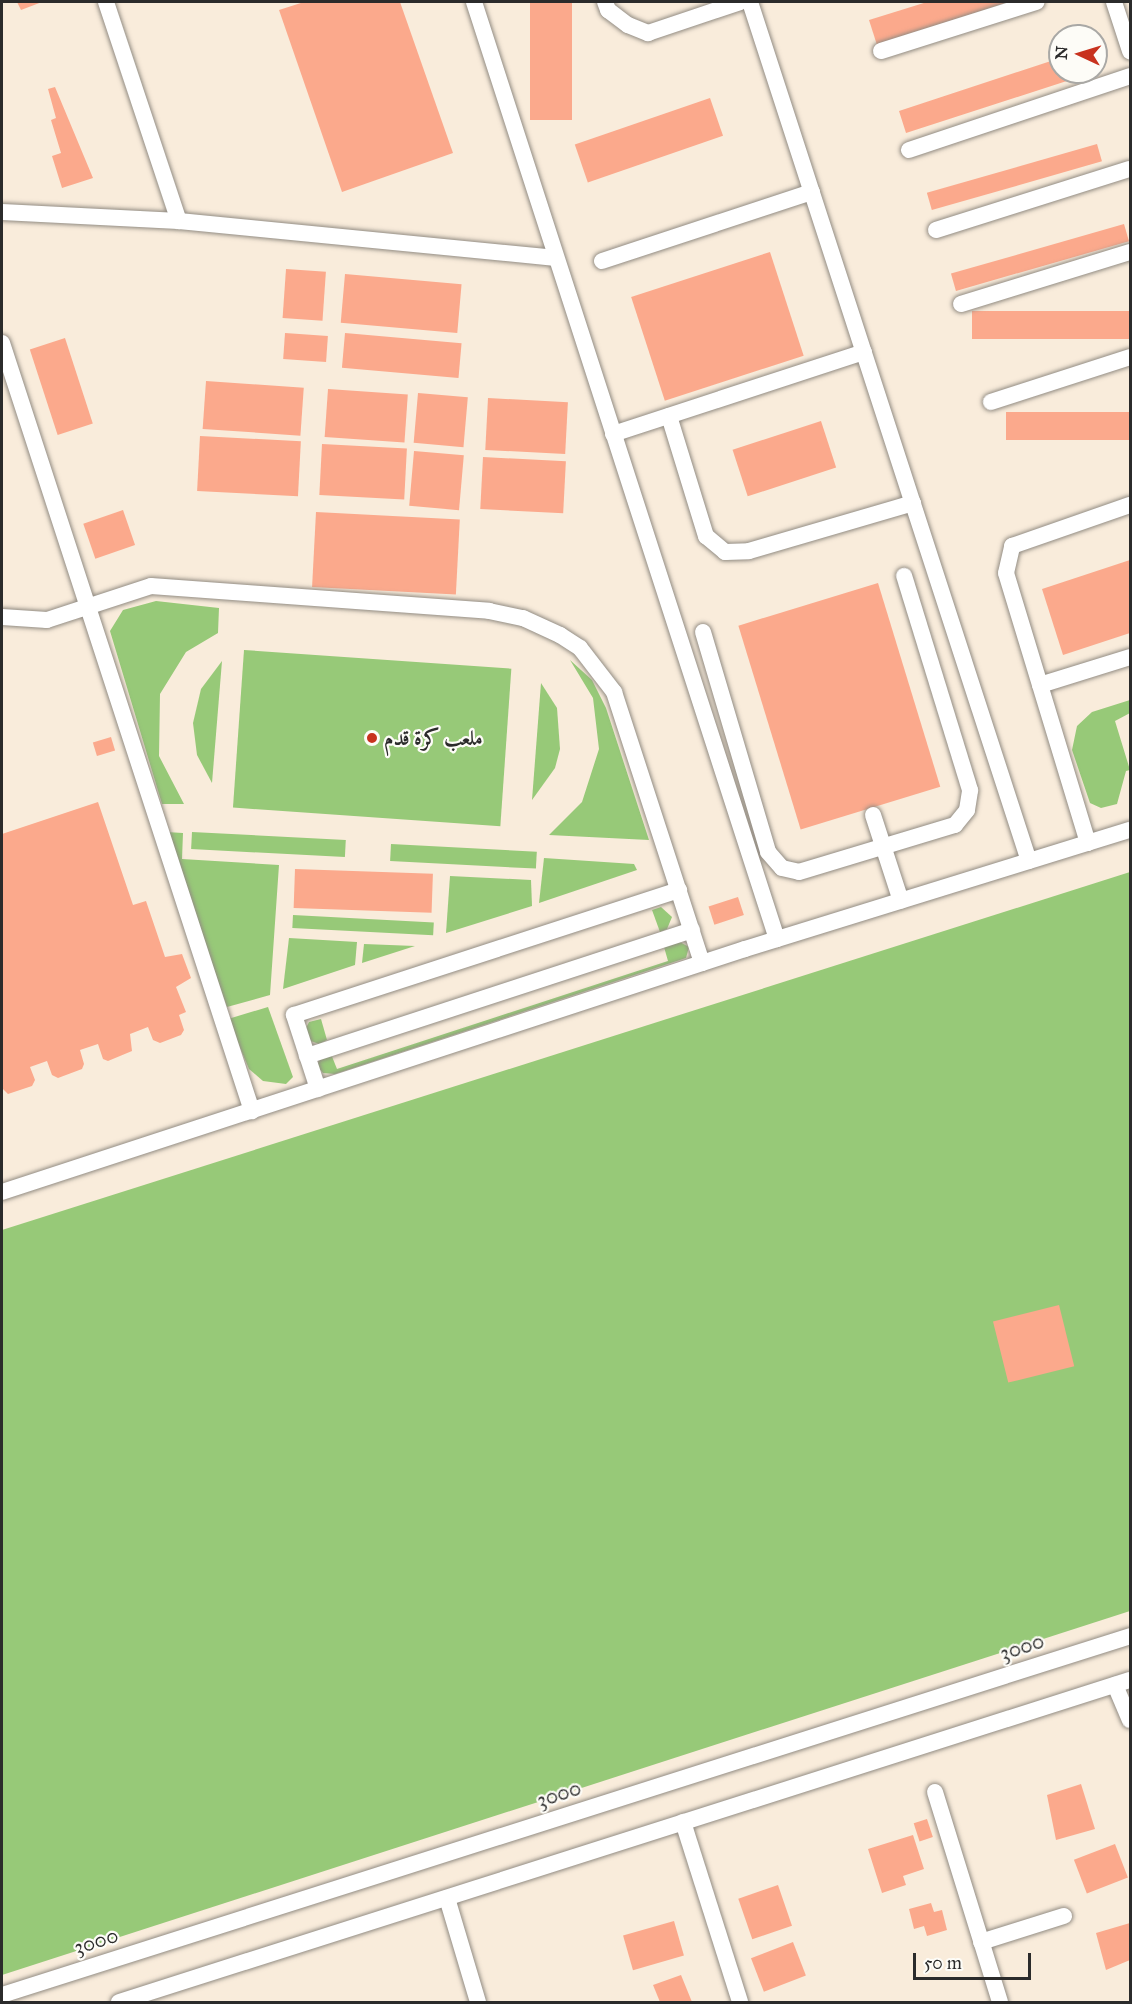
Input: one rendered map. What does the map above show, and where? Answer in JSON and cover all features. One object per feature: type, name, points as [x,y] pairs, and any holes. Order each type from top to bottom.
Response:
[{"type":"street","points":[[106,2],[179,221]]},
{"type":"street","points":[[474,2],[777,939]]},
{"type":"street","points":[[605,2],[608,10],[621,20],[648,33],[740,2]]},
{"type":"street","points":[[750,2],[1029,861]]},
{"type":"street","points":[[881,51],[1036,2]]},
{"type":"street","points":[[1114,2],[1131,51]]},
{"type":"street","points":[[909,150],[1131,75]]},
{"type":"street","points":[[936,230],[1131,169]]},
{"type":"street","points":[[602,261],[812,192]]},
{"type":"street","points":[[2,212],[179,221],[556,258]]},
{"type":"street","points":[[961,304],[1131,252]]},
{"type":"street","points":[[2,342],[252,1111]]},
{"type":"street","points":[[613,434],[864,352]]},
{"type":"street","points":[[991,402],[1131,357]]},
{"type":"street","points":[[669,416],[706,536],[725,552],[748,551],[913,503]]},
{"type":"street","points":[[1088,843],[1006,573],[1012,546],[1131,505]]},
{"type":"street","points":[[703,632],[768,852],[782,868],[799,872],[955,825],[967,810],[970,790],[904,576]]},
{"type":"street","points":[[2,616],[47,620],[151,586],[489,611],[530,621],[580,648],[614,692],[702,963]]},
{"type":"street","points":[[1040,685],[1131,657]]},
{"type":"street","points":[[873,814],[901,901]]},
{"type":"street","points":[[2,1192],[702,963],[1131,830]]},
{"type":"street","points":[[318,1089],[294,1015],[679,890]]},
{"type":"street","points":[[307,1056],[692,930]]},
{"type":"street","name":"3000","points":[[2,1995],[1131,1636]]},
{"type":"street","points":[[118,2002],[1123,1682],[1131,1720]]},
{"type":"street","points":[[935,1792],[1000,2002]]},
{"type":"street","points":[[683,1822],[740,2002]]},
{"type":"street","points":[[447,1898],[478,2002]]},
{"type":"street","points":[[981,1942],[1064,1916]]},
{"type":"green space","points":[[156,601],[219,608],[218,633],[186,652],[160,694],[159,756],[184,804],[162,804],[110,631],[123,610]]},
{"type":"green space","name":"ملعب كرة قدم","points":[[244,650],[511,669],[500,826],[233,808]]},
{"type":"green space","points":[[570,660],[592,680],[606,708],[649,840],[549,835],[582,802],[599,749],[593,698]]},
{"type":"green space","points":[[222,661],[212,783],[197,755],[193,723],[201,689]]},
{"type":"green space","points":[[541,683],[557,708],[560,749],[555,768],[532,800]]},
{"type":"green space","points":[[1130,700],[1130,713],[1115,721],[1130,770],[1126,771],[1117,804],[1101,808],[1090,803],[1072,750],[1077,726],[1092,712]]},
{"type":"green space","points":[[166,832],[183,833],[182,859],[279,865],[270,995],[227,1007]]},
{"type":"green space","points":[[192,832],[346,840],[345,857],[191,849]]},
{"type":"green space","points":[[391,844],[537,852],[536,869],[390,861]]},
{"type":"green space","points":[[544,858],[634,864],[637,870],[539,903]]},
{"type":"green space","points":[[1130,872],[1130,1611],[2,1975],[2,1230]]},
{"type":"green space","points":[[450,876],[531,880],[532,906],[446,933]]},
{"type":"green space","points":[[661,907],[672,917],[667,929],[660,932],[652,910]]},
{"type":"green space","points":[[293,915],[434,922],[433,935],[292,928]]},
{"type":"green space","points":[[289,938],[357,942],[355,965],[283,989]]},
{"type":"green space","points":[[680,942],[689,947],[686,958],[335,1074],[323,1073],[317,1066],[321,1057],[331,1054],[337,1069],[668,961],[664,947]]},
{"type":"green space","points":[[364,944],[415,946],[362,963]]},
{"type":"green space","points":[[268,1007],[293,1077],[286,1084],[263,1081],[249,1069],[228,1019]]},
{"type":"green space","points":[[321,1019],[327,1040],[319,1044],[308,1040],[306,1028],[309,1022]]},
{"type":"building","points":[[17,2],[42,2],[21,10]]},
{"type":"building","points":[[304,2],[400,2],[453,153],[342,192],[279,10]]},
{"type":"building","points":[[530,2],[572,2],[572,120],[530,120]]},
{"type":"building","points":[[927,2],[1008,2],[877,45],[869,20]]},
{"type":"building","points":[[1048,62],[1048,84],[1057,84],[906,133],[899,111]]},
{"type":"building","points":[[55,87],[93,178],[62,188],[52,156],[61,153],[51,120],[56,118],[48,89]]},
{"type":"building","points":[[710,98],[723,136],[588,182],[575,145]]},
{"type":"building","points":[[1097,144],[1102,161],[932,210],[927,193]]},
{"type":"building","points":[[1124,224],[1129,241],[956,291],[951,274]]},
{"type":"building","points":[[770,252],[804,356],[665,401],[631,297]]},
{"type":"building","points":[[286,269],[326,272],[322,321],[283,318]]},
{"type":"building","points":[[345,274],[462,284],[457,333],[341,323]]},
{"type":"building","points":[[972,311],[1130,311],[1130,339],[972,339]]},
{"type":"building","points":[[285,333],[328,336],[326,362],[283,359]]},
{"type":"building","points":[[345,333],[462,343],[459,378],[342,368]]},
{"type":"building","points":[[65,338],[93,424],[58,435],[30,349]]},
{"type":"building","points":[[206,381],[304,388],[300,436],[203,429]]},
{"type":"building","points":[[328,389],[408,395],[404,442],[325,437]]},
{"type":"building","points":[[418,393],[468,397],[463,447],[414,443]]},
{"type":"building","points":[[488,398],[568,402],[565,454],[485,450]]},
{"type":"building","points":[[1006,412],[1130,412],[1130,440],[1006,440]]},
{"type":"building","points":[[821,421],[836,468],[748,496],[733,450]]},
{"type":"building","points":[[200,436],[301,441],[298,496],[197,491]]},
{"type":"building","points":[[322,444],[407,448],[404,499],[319,495]]},
{"type":"building","points":[[414,451],[464,455],[459,510],[409,506]]},
{"type":"building","points":[[483,457],[566,461],[563,513],[480,509]]},
{"type":"building","points":[[123,510],[135,545],[95,559],[83,524]]},
{"type":"building","points":[[316,512],[460,520],[456,594],[312,587]]},
{"type":"building","points":[[1130,560],[1130,633],[1063,655],[1042,589]]},
{"type":"building","points":[[878,583],[940,787],[801,829],[738,626]]},
{"type":"building","points":[[111,737],[115,750],[97,756],[93,743]]},
{"type":"building","points":[[98,802],[133,905],[146,901],[165,957],[182,954],[191,978],[176,987],[186,1012],[179,1015],[184,1030],[181,1035],[160,1043],[153,1040],[148,1027],[130,1034],[132,1051],[108,1061],[103,1059],[98,1044],[80,1050],[84,1064],[82,1069],[58,1078],[52,1075],[47,1061],[30,1067],[35,1080],[32,1086],[8,1094],[2,1088],[2,834]]},
{"type":"building","points":[[295,869],[433,874],[432,913],[294,908]]},
{"type":"building","points":[[738,897],[744,915],[714,925],[709,907]]},
{"type":"building","points":[[1059,1305],[1074,1366],[1008,1383],[993,1321]]},
{"type":"building","points":[[1081,1784],[1095,1829],[1056,1840],[1047,1795]]},
{"type":"building","points":[[927,1819],[933,1837],[920,1841],[914,1823]]},
{"type":"building","points":[[913,1835],[924,1869],[903,1876],[906,1885],[882,1893],[868,1849]]},
{"type":"building","points":[[1115,1844],[1128,1878],[1087,1893],[1074,1860]]},
{"type":"building","points":[[778,1885],[792,1926],[752,1939],[738,1899]]},
{"type":"building","points":[[931,1903],[934,1912],[942,1910],[947,1930],[927,1936],[924,1926],[914,1929],[909,1909]]},
{"type":"building","points":[[674,1921],[684,1956],[633,1970],[623,1936]]},
{"type":"building","points":[[1130,1923],[1130,1960],[1106,1970],[1096,1933]]},
{"type":"building","points":[[793,1942],[806,1976],[764,1992],[751,1958]]},
{"type":"building","points":[[681,1975],[692,2002],[660,2002],[653,1985]]},
{"type":"place","name":"ملعب كرة قدم","points":[[372,738]]}]
